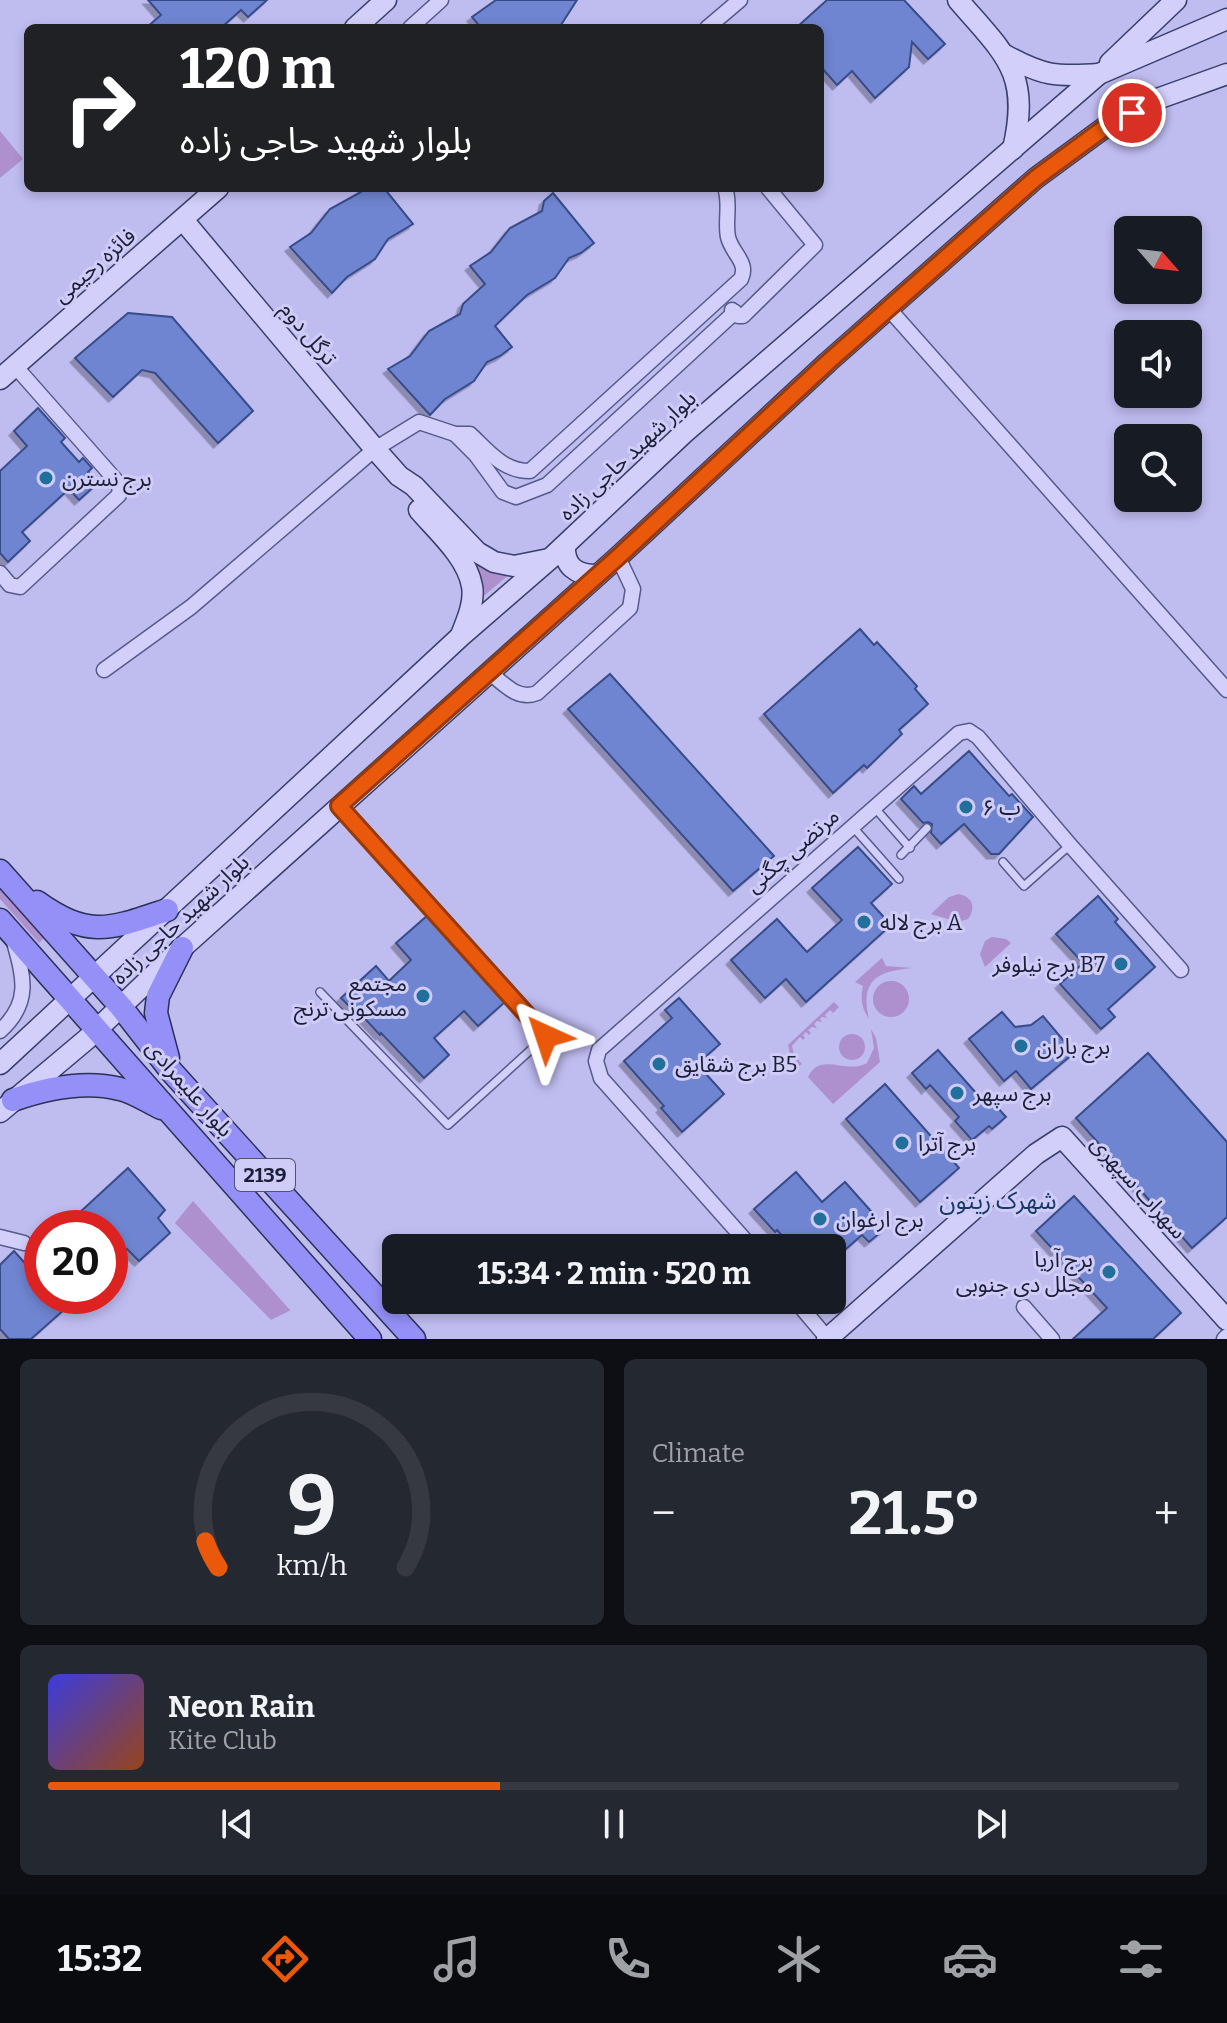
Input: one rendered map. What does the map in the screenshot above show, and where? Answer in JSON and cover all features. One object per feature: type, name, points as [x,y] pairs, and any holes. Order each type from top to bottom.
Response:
[{"type":"main road","points":[[359,24],[386,0]]},
{"type":"main road","points":[[958,0],[1005,55],[1016,81],[1021,100],[1013,149]]},
{"type":"main road","points":[[1005,55],[1044,74],[1099,74],[1176,0]]},
{"type":"main road","name":"بلوار شهید حاجی زاده","points":[[0,1064],[684,433],[1099,74],[1227,19]]},
{"type":"main road","name":"بلوار شهید حاجی زاده","points":[[6,1106],[97,1030],[182,948],[1036,178],[1104,128],[1160,98],[1227,74]]},
{"type":"main road","name":"فائزه رحیمی","points":[[7,372],[214,192]]},
{"type":"main road","name":"ترگل دوم","points":[[183,220],[375,449],[477,552],[494,562],[514,566],[558,552]]},
{"type":"main road","name":"ترگل دوم","points":[[399,476],[409,497],[454,551],[472,586],[472,602],[461,636]]},
{"type":"main road","points":[[558,552],[571,567],[588,575],[596,575]]},
{"type":"main road","points":[[6,878],[56,916],[82,927],[116,927],[167,910]]},
{"type":"main road","name":"بلوار علیمرادی","points":[[6,878],[121,1007],[171,1071],[414,1339]]},
{"type":"main road","name":"بلوار علیمرادی","points":[[6,927],[370,1339]]},
{"type":"main road","points":[[171,1071],[156,1013],[158,996],[182,948]]},
{"type":"main road","points":[[6,1106],[37,1092],[69,1085],[121,1089],[168,1111]]},
{"type":"main road","name":"سهراب سپهری","points":[[828,1339],[1036,1154],[1062,1137],[1227,1320]]},
{"type":"street","points":[[414,24],[441,0]]},
{"type":"street","points":[[712,24],[740,0]]},
{"type":"street","points":[[104,670],[191,607],[375,449],[419,422],[455,434],[470,434],[502,465],[514,471],[530,471],[741,279],[745,271],[728,237],[730,204],[726,192]]},
{"type":"street","points":[[721,298],[743,316],[815,245],[771,192]]},
{"type":"street","points":[[889,309],[1227,690]]},
{"type":"street","points":[[455,434],[476,455],[503,492],[516,497],[539,489],[735,312]]},
{"type":"street","points":[[0,573],[10,585],[20,587],[121,490],[120,485],[7,372]]},
{"type":"street","points":[[489,672],[519,695],[537,693],[630,608],[633,589],[618,557]]},
{"type":"street","name":"مرتضی چگنی","points":[[740,1234],[601,1078],[596,1061],[599,1050],[959,733],[969,731],[978,737],[1181,970]]},
{"type":"street","points":[[0,1031],[15,1016],[23,993],[23,972],[6,927]]},
{"type":"street","points":[[0,1237],[24,1243]]},
{"type":"street","points":[[1024,1307],[1052,1339]]},
{"type":"street","points":[[807,1314],[828,1339]]},
{"type":"lane","points":[[320,992],[448,1125],[546,1036],[339,806]]},
{"type":"lane","points":[[874,807],[910,848]]},
{"type":"lane","points":[[852,826],[899,879]]},
{"type":"lane","points":[[901,855],[927,828]]},
{"type":"lane","points":[[1003,862],[1024,886],[1070,845]]},
{"type":"shaded area","points":[[0,131],[23,159],[0,178]]},
{"type":"shaded area","points":[[467,557],[496,574],[510,574],[479,600]]},
{"type":"shaded area","points":[[0,886],[45,937],[39,943],[0,899]]},
{"type":"shaded area","points":[[959,894],[972,904],[968,919],[958,922],[931,914],[949,897]]},
{"type":"shaded area","points":[[992,937],[1011,943],[985,967],[980,954],[985,941]]},
{"type":"shaded area","points":[[882,958],[886,966],[913,968],[889,972],[874,980],[867,995],[869,1019],[862,1004],[863,986],[855,982]]},
{"type":"shaded area","points":[[891,981],[904,986],[909,999],[904,1012],[891,1017],[878,1012],[873,999],[878,986]]},
{"type":"shaded area","points":[[834,1002],[839,1007],[833,1013],[830,1010],[825,1015],[827,1018],[822,1017],[822,1022],[814,1024],[817,1028],[812,1027],[808,1030],[809,1035],[806,1032],[803,1040],[800,1037],[792,1046],[794,1055],[802,1064],[799,1066],[791,1058],[788,1045]]},
{"type":"shaded area","points":[[871,1029],[876,1038],[880,1062],[833,1104],[808,1077],[813,1069],[827,1064],[851,1067],[867,1063],[874,1048]]},
{"type":"shaded area","points":[[852,1034],[862,1037],[865,1047],[862,1057],[852,1060],[842,1057],[839,1047],[842,1037]]},
{"type":"shaded area","points":[[193,1201],[291,1310],[271,1320],[175,1223]]},
{"type":"building","points":[[148,0],[267,0],[248,17],[241,10],[225,24],[151,24],[161,15]]},
{"type":"building","points":[[496,0],[577,0],[562,24],[478,24],[472,17]]},
{"type":"building","points":[[827,0],[904,0],[945,44],[928,59],[912,42],[909,67],[875,98],[852,71],[837,85],[824,70],[824,24],[800,24]]},
{"type":"building","points":[[361,192],[387,192],[413,224],[388,239],[375,259],[347,277],[332,293],[290,247],[311,233],[330,209]]},
{"type":"building","points":[[553,193],[594,243],[569,258],[555,278],[527,295],[495,326],[512,347],[487,362],[474,381],[445,399],[430,415],[388,369],[410,356],[429,331],[460,314],[463,304],[485,284],[470,266],[491,252],[510,228],[542,211],[544,201]]},
{"type":"building","points":[[128,313],[172,317],[253,411],[218,443],[155,373],[142,370],[113,397],[75,358]]},
{"type":"building","name":"برج نسترن","points":[[38,408],[65,438],[61,442],[79,462],[83,458],[92,468],[88,472],[98,483],[79,500],[69,489],[22,532],[30,541],[8,562],[0,553],[0,471],[27,446],[14,431]]},
{"type":"building","points":[[860,629],[874,645],[877,642],[917,686],[915,689],[928,704],[899,730],[902,734],[867,768],[864,765],[833,793],[764,714]]},
{"type":"building","points":[[610,674],[774,856],[733,891],[568,709]]},
{"type":"building","name":"ب ۶","points":[[969,751],[1009,796],[1012,794],[1033,817],[999,854],[991,854],[964,824],[941,844],[931,833],[932,824],[923,823],[901,799],[914,786],[921,794]]},
{"type":"building","name":"برج لاله A","points":[[858,847],[892,884],[871,903],[891,925],[806,1002],[786,979],[765,998],[731,960],[777,919],[807,952],[842,920],[812,888]]},
{"type":"building","name":"برج نیلوفر B7","points":[[1098,896],[1118,919],[1115,922],[1155,967],[1108,1009],[1115,1017],[1101,1029],[1060,984],[1083,963],[1056,934]]},
{"type":"building","name":"مجتمع مسکونی ترنج","points":[[428,915],[506,1001],[478,1026],[464,1011],[434,1038],[449,1055],[424,1078],[381,1033],[341,998],[376,966],[389,981],[411,960],[396,943]]},
{"type":"building","name":"برج شقایق B5","points":[[679,998],[720,1044],[697,1064],[724,1094],[682,1132],[661,1108],[664,1106],[624,1061],[672,1018],[665,1010]]},
{"type":"building","name":"برج باران","points":[[1002,1012],[1015,1027],[1031,1025],[1043,1016],[1074,1053],[1031,1089],[1016,1071],[1004,1081],[969,1039]]},
{"type":"building","name":"برج سپهر","points":[[938,1050],[984,1102],[989,1098],[1006,1117],[972,1140],[955,1121],[959,1117],[930,1085],[926,1089],[912,1073]]},
{"type":"building","points":[[1148,1053],[1227,1142],[1227,1217],[1192,1248],[1076,1118]]},
{"type":"building","name":"برج آترا","points":[[885,1084],[959,1168],[920,1202],[846,1119]]},
{"type":"building","points":[[128,1168],[165,1210],[158,1218],[170,1233],[139,1261],[128,1250],[128,1210],[82,1210]]},
{"type":"building","name":"برج ارغوان","points":[[796,1172],[822,1202],[845,1182],[886,1228],[869,1242],[862,1235],[846,1249],[846,1234],[781,1234],[754,1209]]},
{"type":"building","name":"برج آریا مجلل دی جنوبی","points":[[1074,1196],[1181,1313],[1153,1339],[1073,1339],[1107,1308],[1036,1231]]},
{"type":"building","points":[[14,1251],[24,1262],[24,1314],[59,1314],[31,1339],[9,1339],[0,1329],[0,1265]]},
{"type":"place","name":"برج نسترن","points":[[46,478]]},
{"type":"place","name":"ب ۶","points":[[966,807]]},
{"type":"place","name":"برج لاله A","points":[[864,922]]},
{"type":"place","name":"برج نیلوفر B7","points":[[1121,964]]},
{"type":"place","name":"مجتمع مسکونی ترنج","points":[[423,996]]},
{"type":"place","name":"برج باران","points":[[1021,1046]]},
{"type":"place","name":"برج شقایق B5","points":[[659,1064]]},
{"type":"place","name":"برج سپهر","points":[[957,1093]]},
{"type":"place","name":"برج آترا","points":[[902,1143]]},
{"type":"place","name":"برج ارغوان","points":[[820,1219]]},
{"type":"place","name":"برج آریا مجلل دی جنوبی","points":[[1109,1272]]},
{"type":"district","name":"شهرک زیتون","points":[[998,1201]]},
{"type":"route","points":[[546,1036],[339,806],[618,557],[828,362],[1036,178],[1104,128],[1132,113]]}]
